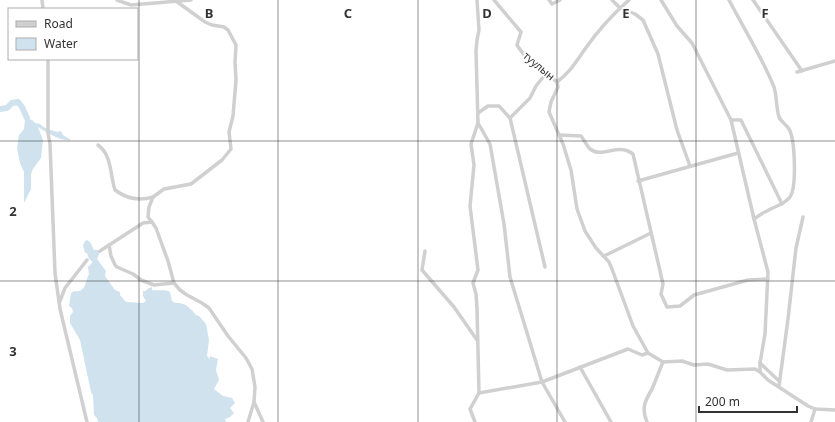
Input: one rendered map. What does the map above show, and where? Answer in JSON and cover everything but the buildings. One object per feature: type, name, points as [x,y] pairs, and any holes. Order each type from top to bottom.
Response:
[{"type":"street","points":[[118,0],[131,6],[191,0]]},
{"type":"street","points":[[475,422],[470,409],[479,393],[478,341],[476,294],[472,283],[478,270],[470,206],[474,165],[471,144],[478,123],[476,40],[479,30],[477,0]]},
{"type":"street","name":"туулын","points":[[494,0],[521,32],[517,45],[520,50],[557,82]]},
{"type":"street","points":[[549,0],[552,4],[560,0]]},
{"type":"street","points":[[612,0],[620,8],[635,14],[643,20],[658,54],[677,130],[690,166]]},
{"type":"street","points":[[629,0],[620,8],[586,48],[570,71],[557,82],[558,87],[551,102],[549,112],[571,170],[577,209],[585,231],[596,248],[604,256],[616,277],[633,326],[648,353],[663,362],[682,361],[694,365],[708,364],[727,370],[755,369],[768,380],[808,406],[815,409],[835,410]]},
{"type":"street","points":[[661,0],[677,26],[692,43],[731,120],[768,272],[766,334],[760,363],[760,372]]},
{"type":"street","points":[[729,0],[774,88],[780,120],[788,128],[793,142],[793,190],[790,197],[782,204],[754,218]]},
{"type":"street","points":[[753,0],[800,71],[835,62]]},
{"type":"street","points":[[98,145],[103,149],[110,163],[115,190],[122,196],[128,198],[146,200],[154,197],[164,189],[191,184],[222,160],[231,149],[229,132],[233,116],[236,80],[236,45],[228,30],[224,27],[205,22],[176,1]]},
{"type":"street","points":[[48,60],[48,133],[50,144],[55,273],[59,306],[87,422]]},
{"type":"street","points":[[510,118],[530,98],[536,86],[544,76],[550,76]]},
{"type":"street","points":[[478,113],[488,106],[499,106],[510,118],[545,267]]},
{"type":"street","points":[[731,120],[741,120],[782,204]]},
{"type":"street","points":[[478,123],[490,144],[504,224],[510,276],[542,382],[564,422]]},
{"type":"street","points":[[559,135],[581,136],[589,148],[595,151],[603,152],[622,149],[633,154],[663,284],[661,294],[667,307],[680,306],[694,295],[748,280],[768,279]]},
{"type":"street","points":[[638,181],[738,153]]},
{"type":"street","points":[[100,251],[148,217],[149,207],[154,197]]},
{"type":"street","points":[[146,200],[149,207]]},
{"type":"street","points":[[148,217],[156,228],[174,283],[187,296],[209,308],[228,336],[246,358],[252,369],[254,402],[248,422]]},
{"type":"street","points":[[779,386],[796,248],[803,217]]},
{"type":"street","points":[[143,222],[152,222]]},
{"type":"street","points":[[604,256],[651,233]]},
{"type":"street","points":[[109,245],[111,256],[117,267],[154,285],[174,283]]},
{"type":"street","points":[[425,251],[422,270],[454,307],[478,341]]},
{"type":"street","points":[[59,306],[61,296],[65,288],[87,260]]},
{"type":"street","points":[[479,393],[542,382],[628,349],[642,355],[648,353]]},
{"type":"street","points":[[646,422],[644,416],[646,397],[652,388],[663,362]]},
{"type":"street","points":[[760,363],[779,381]]},
{"type":"street","points":[[580,367],[611,422]]},
{"type":"street","points":[[254,402],[263,422]]},
{"type":"street","points":[[811,422],[815,409]]},
{"type":"water","points":[[28,119],[48,129],[57,132],[61,131],[63,135],[71,140],[63,140],[38,127],[43,140],[41,158],[31,174],[31,189],[24,203],[24,172],[20,163],[17,148],[19,135],[24,129],[25,120]]},
{"type":"water","points":[[87,240],[90,242],[94,250],[98,250],[100,252],[97,259],[106,271],[105,276],[115,290],[120,292],[120,295],[126,302],[143,303],[146,301],[143,296],[143,291],[146,291],[152,287],[152,290],[168,291],[170,292],[172,301],[181,303],[192,310],[206,324],[209,340],[207,356],[210,359],[210,356],[218,359],[216,370],[219,380],[214,389],[223,396],[232,398],[235,403],[230,408],[234,413],[225,419],[226,422],[98,422],[94,415],[93,395],[91,392],[80,340],[70,323],[70,316],[73,312],[72,308],[69,306],[71,293],[83,289],[89,274],[88,267],[92,263],[87,253],[85,253],[83,245]]},
{"type":"waterway","points":[[0,109],[7,108],[12,103],[18,102],[27,118]]}]
